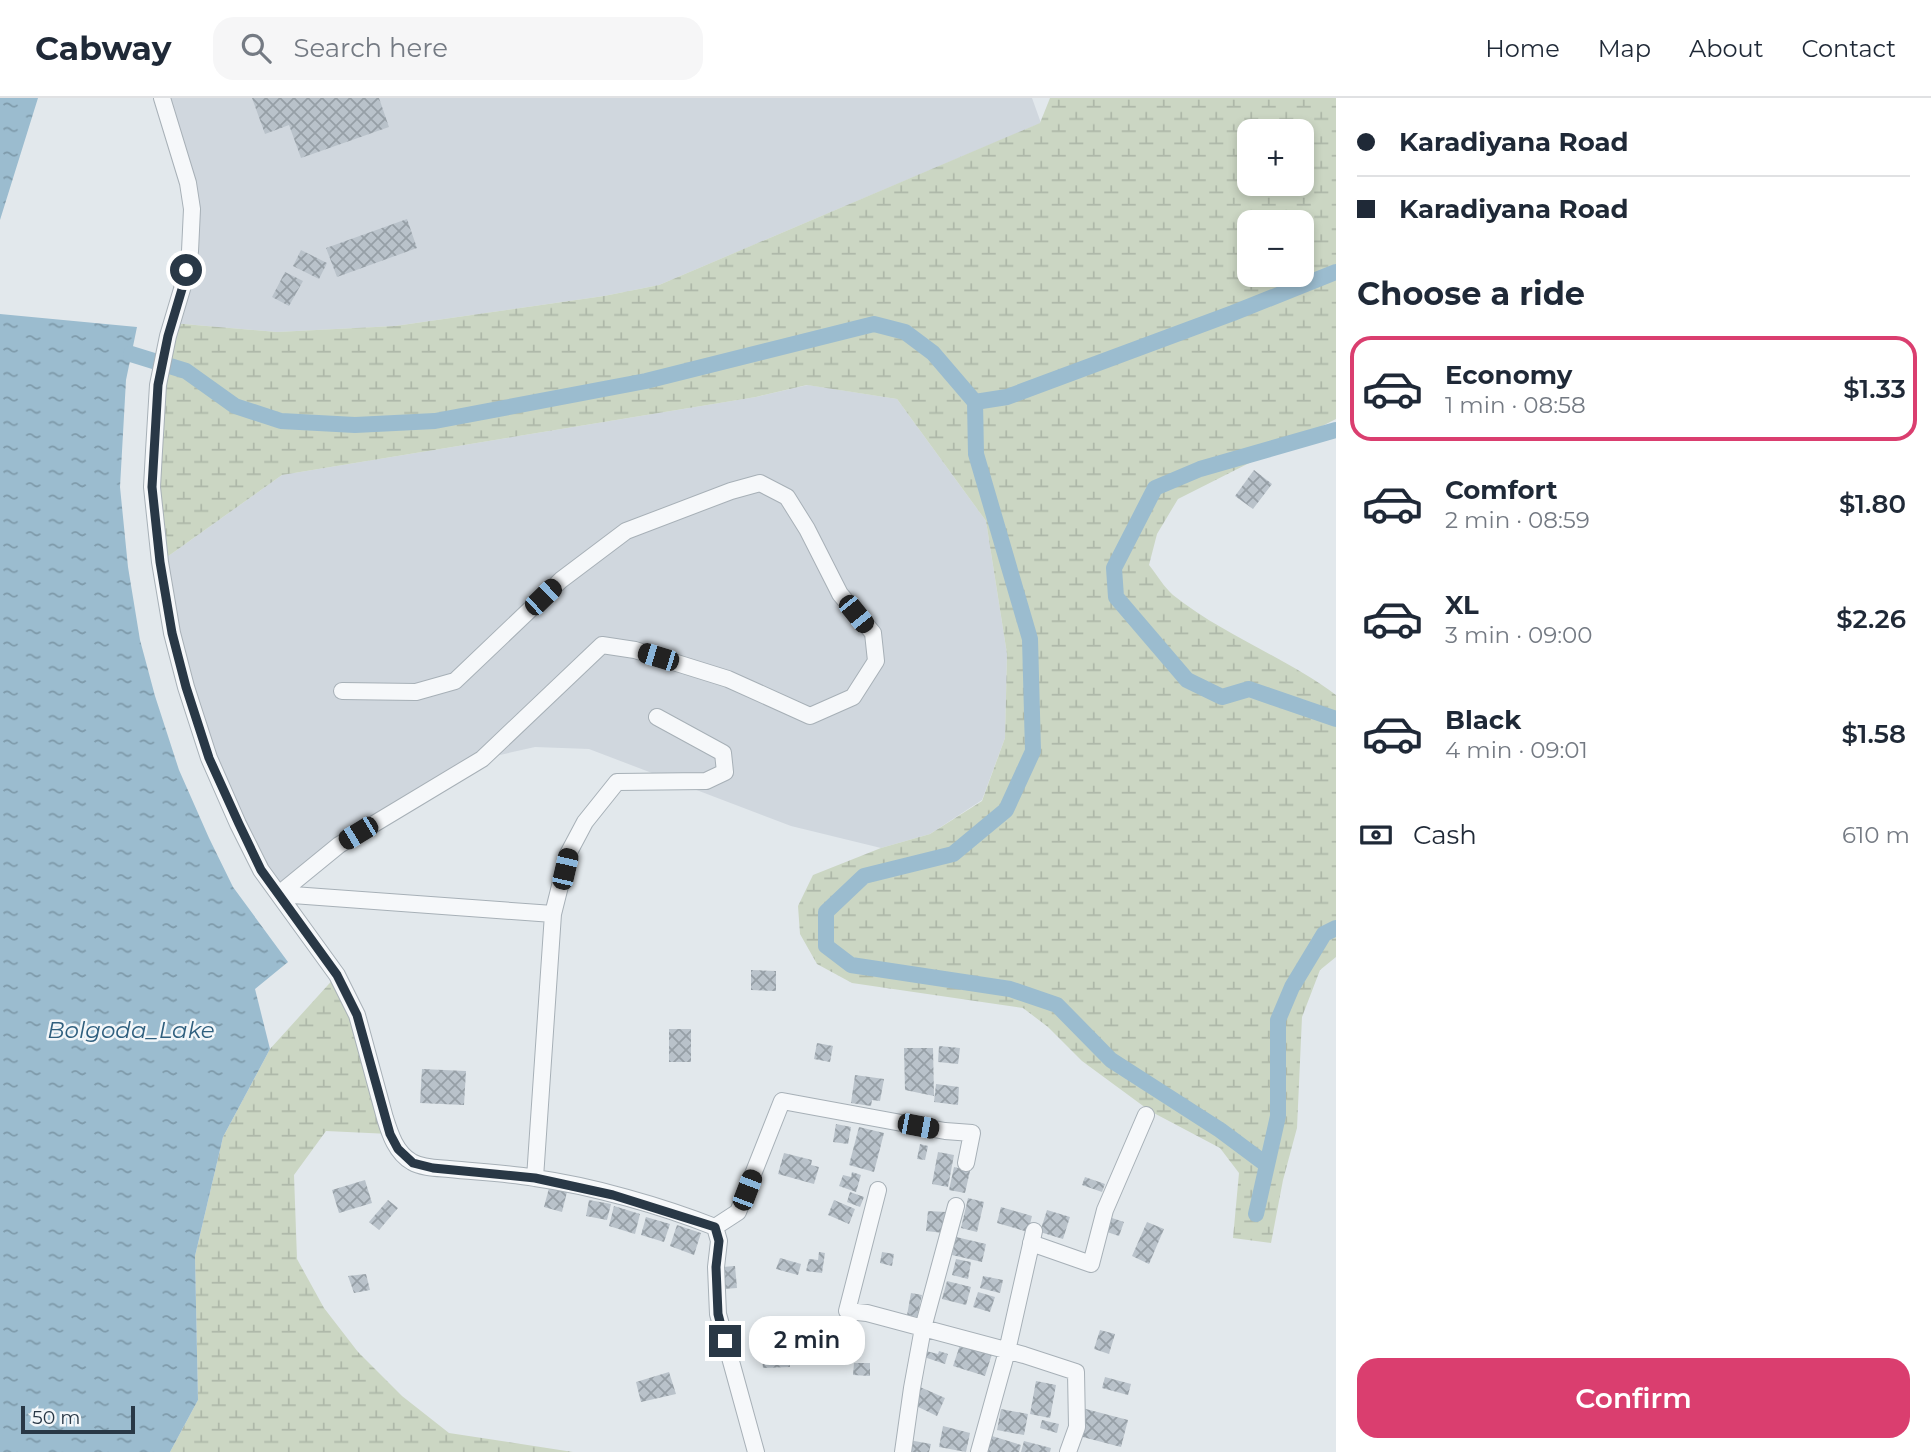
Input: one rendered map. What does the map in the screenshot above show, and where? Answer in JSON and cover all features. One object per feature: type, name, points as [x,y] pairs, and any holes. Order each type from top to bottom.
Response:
[{"type":"street","points":[[162,98],[188,183],[192,209],[182,289],[168,336],[158,385],[152,487],[160,562],[172,633],[209,758],[261,870],[337,975],[357,1015],[390,1134],[398,1149],[413,1163],[433,1168],[535,1178],[613,1195],[715,1227]]},
{"type":"street","points":[[279,894],[339,845],[482,759],[602,645],[635,650],[728,679],[810,716],[853,697],[876,661],[873,633],[840,594],[807,529],[787,497],[760,483],[731,491],[626,531],[561,580],[455,681],[416,692],[342,691]]},
{"type":"street","points":[[535,1178],[553,914],[568,854],[585,822],[617,782],[706,781],[725,772],[723,753],[657,717]]},
{"type":"street","points":[[279,894],[553,914]]},
{"type":"street","points":[[715,1227],[738,1212],[782,1101],[945,1131],[972,1133],[966,1163]]},
{"type":"street","points":[[979,1452],[1007,1351],[1033,1237],[1091,1264],[1105,1210],[1146,1115]]},
{"type":"street","points":[[878,1190],[847,1311],[867,1312],[1076,1372],[1077,1427],[1068,1452]]},
{"type":"street","points":[[902,1452],[923,1328],[956,1206]]},
{"type":"street","points":[[715,1227],[719,1241],[716,1267],[718,1314],[756,1452]]},
{"type":"shaded area","points":[[162,98],[1032,98],[1041,123],[659,285],[604,296],[395,326],[277,332],[172,323],[192,224]]},
{"type":"shaded area","points":[[808,385],[897,399],[986,521],[1007,654],[1005,738],[982,800],[930,834],[881,848],[791,826],[589,749],[535,747],[482,759],[279,894],[209,758],[160,562],[282,475],[756,397]]},
{"type":"green space","points":[[1050,98],[1336,98],[1336,419],[1178,499],[1157,534],[1149,565],[1170,592],[1192,609],[1336,695],[1336,957],[1320,970],[1302,1017],[1297,1128],[1283,1180],[1271,1243],[1233,1238],[1239,1173],[1220,1148],[1150,1111],[1082,1061],[1048,1027],[1023,1008],[852,983],[817,964],[800,934],[798,906],[813,875],[881,848],[930,834],[982,801],[1005,738],[1007,654],[986,521],[897,399],[807,385],[756,397],[282,475],[160,562],[152,487],[172,323],[277,332],[395,326],[604,296],[659,285],[1040,123]]},
{"type":"green space","points":[[337,975],[390,1134],[326,1131],[294,1175],[297,1259],[324,1308],[358,1352],[402,1396],[449,1433],[573,1452],[170,1452],[198,1400],[195,1256],[223,1137],[270,1049]]},
{"type":"water","points":[[0,98],[38,98],[0,220]]},
{"type":"water","name":"Bolgoda_Lake","points":[[0,314],[137,327],[126,380],[120,487],[128,567],[140,640],[179,770],[209,838],[233,887],[288,962],[255,989],[270,1049],[223,1137],[195,1256],[198,1400],[170,1452],[0,1452]]},
{"type":"building","points":[[252,98],[379,98],[389,127],[301,158],[289,125],[265,134]]},
{"type":"building","points":[[407,219],[417,248],[337,277],[326,248]]},
{"type":"building","points":[[301,250],[327,263],[319,279],[293,266]]},
{"type":"building","points":[[285,272],[303,281],[289,306],[272,297]]},
{"type":"building","points":[[1254,470],[1272,484],[1253,509],[1235,496]]},
{"type":"building","points":[[751,970],[776,971],[776,991],[751,990]]},
{"type":"building","points":[[669,1029],[691,1029],[691,1062],[669,1062]]},
{"type":"building","points":[[817,1043],[833,1046],[830,1062],[814,1059]]},
{"type":"building","points":[[939,1046],[960,1048],[958,1064],[938,1062]]},
{"type":"building","points":[[904,1048],[933,1048],[934,1096],[905,1090]]},
{"type":"building","points":[[422,1069],[466,1071],[464,1105],[420,1103]]},
{"type":"building","points":[[855,1075],[884,1079],[880,1101],[872,1100],[871,1106],[851,1103]]},
{"type":"building","points":[[936,1084],[959,1087],[958,1105],[934,1102]]},
{"type":"building","points":[[836,1124],[851,1127],[848,1144],[833,1142]]},
{"type":"building","points":[[859,1127],[884,1133],[874,1172],[849,1165]]},
{"type":"building","points":[[920,1144],[928,1146],[925,1160],[917,1159]]},
{"type":"building","points":[[938,1152],[954,1155],[948,1187],[932,1184]]},
{"type":"building","points":[[784,1153],[812,1160],[811,1165],[819,1167],[814,1184],[778,1174]]},
{"type":"building","points":[[954,1167],[970,1171],[965,1193],[949,1190]]},
{"type":"building","points":[[852,1172],[861,1175],[856,1192],[839,1186],[843,1175],[851,1177]]},
{"type":"building","points":[[1085,1177],[1105,1184],[1102,1192],[1082,1185]]},
{"type":"building","points":[[365,1180],[372,1203],[339,1213],[332,1190]]},
{"type":"building","points":[[549,1188],[567,1192],[562,1212],[544,1207]]},
{"type":"building","points":[[850,1192],[864,1197],[860,1207],[847,1202]]},
{"type":"building","points":[[968,1198],[984,1202],[977,1232],[961,1228]]},
{"type":"building","points":[[388,1200],[398,1208],[379,1230],[369,1222]]},
{"type":"building","points":[[589,1200],[611,1204],[607,1220],[586,1216]]},
{"type":"building","points":[[834,1200],[855,1209],[849,1224],[828,1215]]},
{"type":"building","points":[[614,1206],[640,1214],[635,1234],[609,1226]]},
{"type":"building","points":[[1001,1207],[1032,1216],[1028,1232],[997,1223]]},
{"type":"building","points":[[1047,1210],[1070,1217],[1063,1239],[1040,1232]]},
{"type":"building","points":[[928,1211],[946,1212],[944,1233],[926,1231]]},
{"type":"building","points":[[646,1217],[670,1224],[664,1242],[641,1235]]},
{"type":"building","points":[[1109,1217],[1124,1222],[1119,1236],[1104,1231]]},
{"type":"building","points":[[1147,1222],[1164,1229],[1149,1264],[1132,1256]]},
{"type":"building","points":[[677,1225],[701,1233],[694,1255],[670,1246]]},
{"type":"building","points":[[956,1237],[986,1244],[982,1262],[952,1255]]},
{"type":"building","points":[[819,1252],[825,1253],[822,1273],[806,1271],[809,1259],[818,1260]]},
{"type":"building","points":[[882,1252],[894,1254],[892,1266],[880,1263]]},
{"type":"building","points":[[780,1258],[801,1264],[798,1275],[776,1269]]},
{"type":"building","points":[[956,1259],[971,1262],[968,1279],[952,1275]]},
{"type":"building","points":[[735,1266],[737,1288],[723,1289],[722,1267]]},
{"type":"building","points":[[366,1274],[370,1290],[354,1293],[348,1276]]},
{"type":"building","points":[[983,1276],[1003,1280],[1000,1293],[980,1288]]},
{"type":"building","points":[[947,1281],[971,1287],[966,1305],[942,1299]]},
{"type":"building","points":[[978,1292],[995,1297],[990,1312],[973,1307]]},
{"type":"building","points":[[911,1293],[922,1295],[917,1317],[907,1315]]},
{"type":"building","points":[[1100,1330],[1115,1334],[1109,1354],[1094,1349]]},
{"type":"building","points":[[960,1345],[992,1354],[985,1376],[953,1366]]},
{"type":"building","points":[[789,1348],[790,1367],[763,1368],[761,1349]]},
{"type":"building","points":[[926,1351],[948,1354],[945,1364],[924,1357]]},
{"type":"building","points":[[854,1363],[870,1363],[870,1376],[853,1375]]},
{"type":"building","points":[[669,1372],[676,1394],[641,1402],[636,1382]]},
{"type":"building","points":[[1105,1377],[1131,1384],[1128,1395],[1102,1388]]},
{"type":"building","points":[[1036,1381],[1056,1385],[1050,1418],[1030,1414]]},
{"type":"building","points":[[920,1387],[945,1398],[937,1416],[912,1404]]},
{"type":"building","points":[[1082,1408],[1128,1420],[1121,1447],[1075,1435]]},
{"type":"building","points":[[1001,1409],[1028,1414],[1024,1435],[997,1430]]},
{"type":"building","points":[[1042,1420],[1059,1424],[1057,1433],[1040,1428]]},
{"type":"building","points":[[943,1426],[970,1433],[966,1452],[939,1447]]},
{"type":"building","points":[[992,1436],[1021,1445],[1019,1452],[987,1452]]},
{"type":"building","points":[[909,1440],[931,1444],[929,1452],[907,1452]]},
{"type":"building","points":[[1024,1441],[1051,1448],[1050,1452],[1021,1452]]},
{"type":"waterway","points":[[131,354],[186,371],[235,406],[281,421],[355,425],[435,421],[646,381],[874,324],[905,332],[933,353],[975,402],[1007,397],[1336,272]]},
{"type":"waterway","points":[[975,402],[976,454],[1030,639],[1033,751],[1006,810],[953,854],[864,876],[826,912],[826,946],[851,965],[1010,989],[1057,1005],[1111,1060],[1220,1130],[1267,1165]]},
{"type":"waterway","points":[[1336,430],[1200,469],[1155,488],[1114,568],[1116,597],[1187,680],[1222,697],[1249,689],[1336,719]]},
{"type":"waterway","points":[[1256,1214],[1278,1116],[1278,1020],[1292,987],[1324,934],[1336,928]]},
{"type":"route","points":[[186,270],[158,385],[152,487],[160,562],[172,633],[209,758],[261,870],[337,975],[357,1015],[390,1134],[398,1149],[413,1163],[433,1168],[535,1178],[613,1195],[715,1227],[719,1241],[716,1267],[718,1314],[725,1341]]}]
